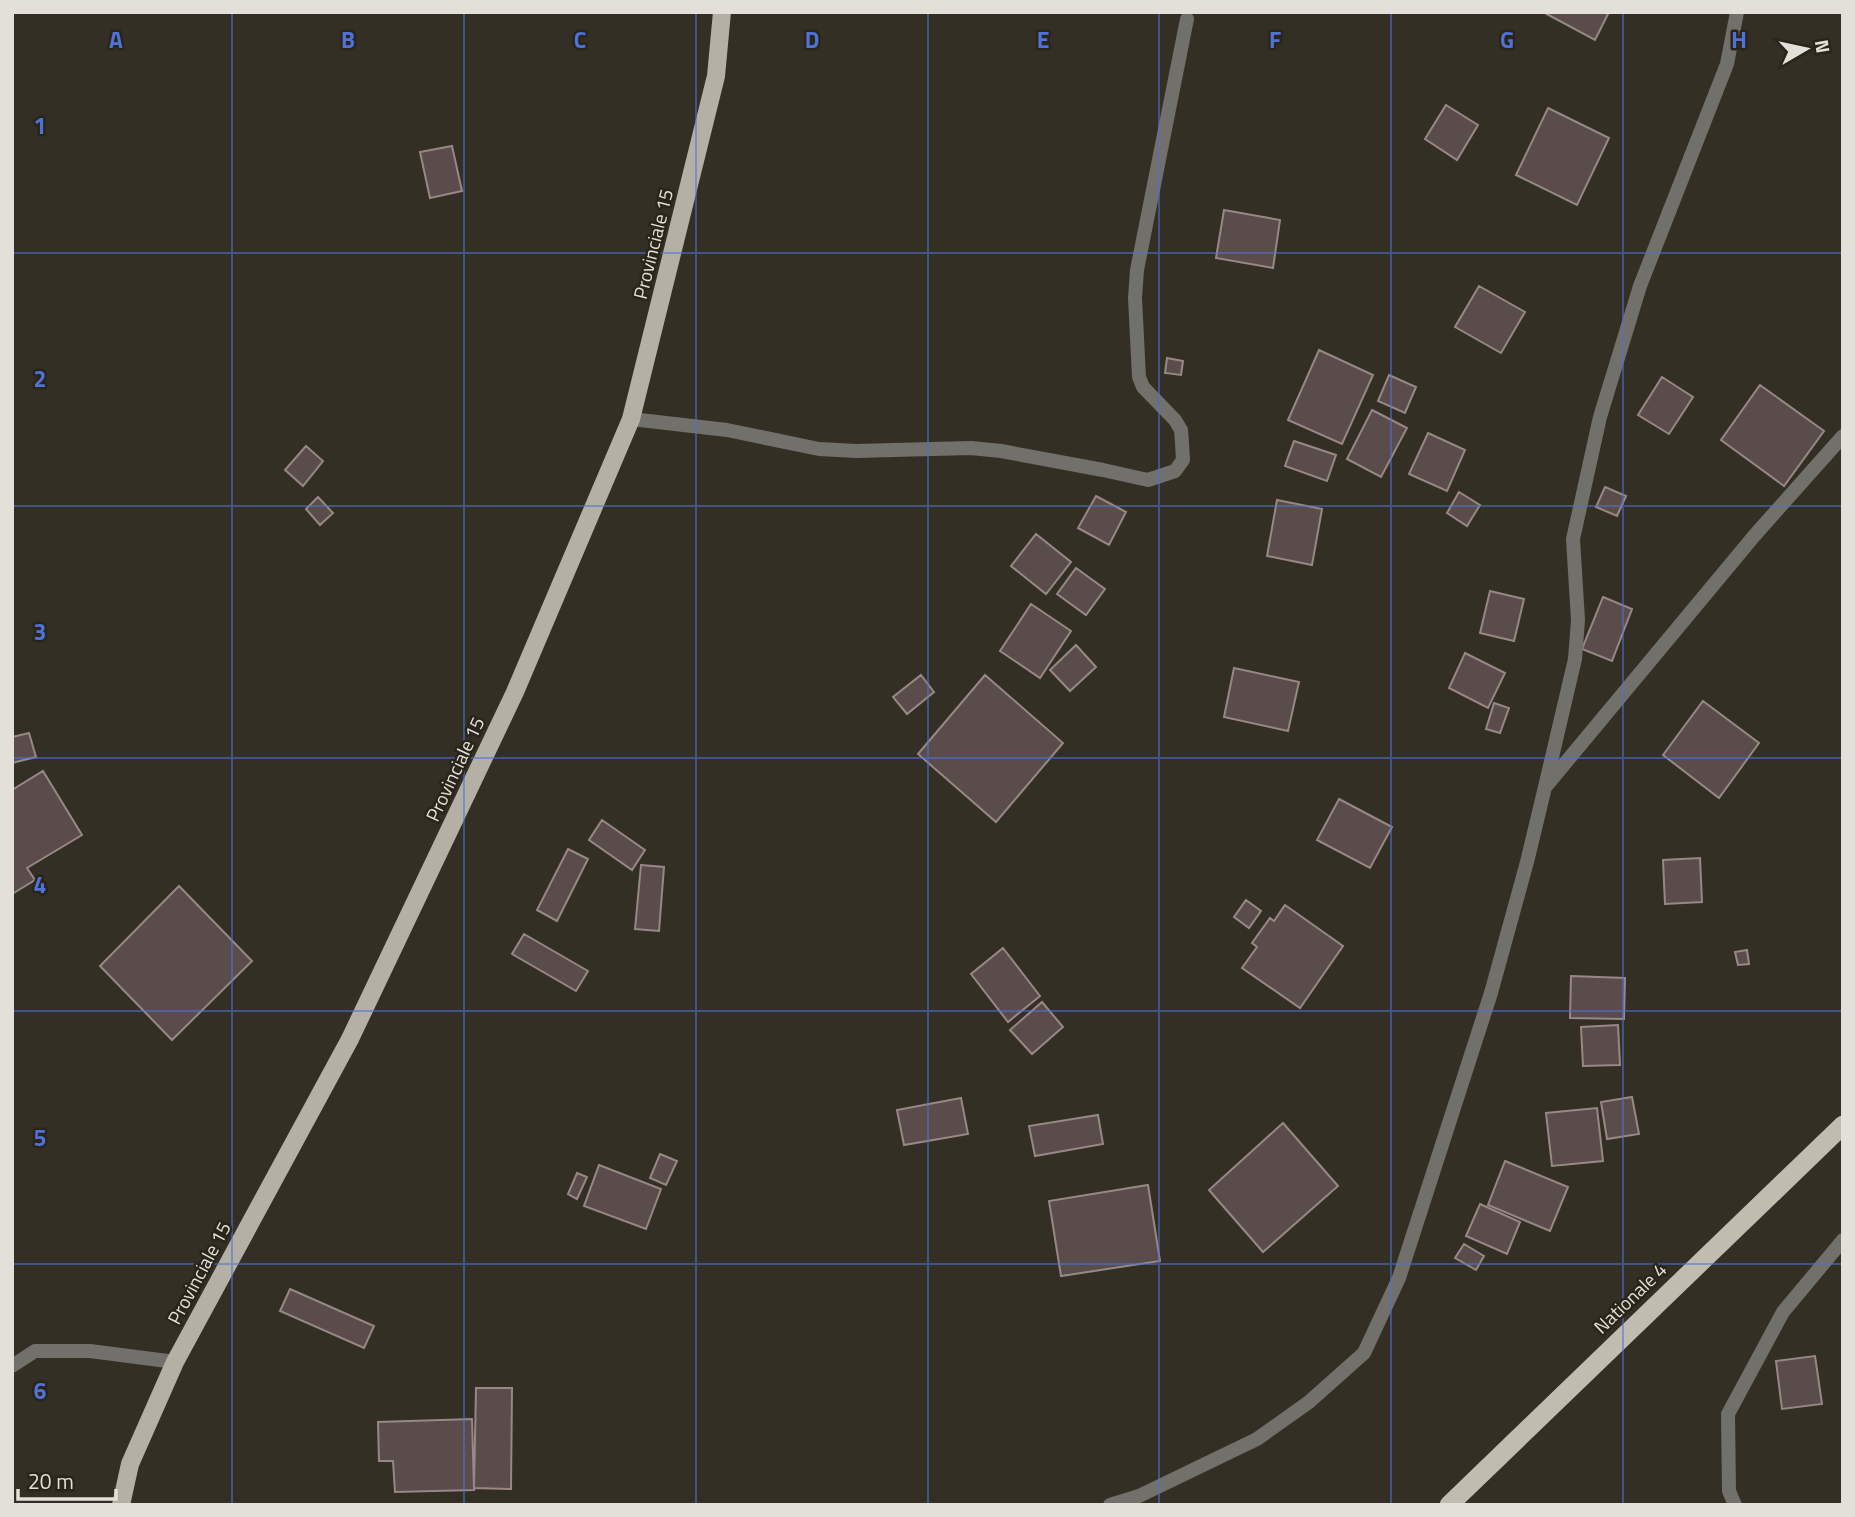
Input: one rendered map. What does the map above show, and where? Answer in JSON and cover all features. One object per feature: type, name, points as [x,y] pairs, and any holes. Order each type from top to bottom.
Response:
[{"type":"highway","name":"Nationale 4","points":[[1449,1505],[1843,1125]]},
{"type":"main road","name":"Provinciale 15","points":[[121,1505],[130,1464],[175,1362],[350,1039],[515,692],[632,419],[716,76],[722,12]]},
{"type":"street","points":[[1110,1505],[1139,1496],[1257,1439],[1309,1402],[1364,1353],[1399,1278],[1502,954],[1575,659],[1578,620],[1573,538],[1600,417],[1640,286],[1727,64],[1737,12]]},
{"type":"street","points":[[632,419],[727,430],[819,449],[856,451],[971,448],[1052,460],[1148,480],[1175,471],[1183,460],[1181,430],[1175,420],[1143,387],[1139,377],[1135,298],[1137,271],[1187,19]]},
{"type":"street","points":[[1545,787],[1754,536],[1843,436]]},
{"type":"street","points":[[1735,1505],[1729,1491],[1728,1414],[1783,1312],[1843,1240]]},
{"type":"street","points":[[12,1366],[35,1351],[90,1351],[175,1362]]},
{"type":"building","points":[[1543,12],[1609,12],[1595,40]]},
{"type":"building","points":[[1446,105],[1478,125],[1457,160],[1425,139]]},
{"type":"building","points":[[1548,108],[1609,138],[1577,205],[1516,175]]},
{"type":"building","points":[[452,146],[462,191],[430,198],[420,152]]},
{"type":"building","points":[[1224,210],[1280,220],[1273,268],[1216,258]]},
{"type":"building","points":[[1479,286],[1525,312],[1501,353],[1455,327]]},
{"type":"building","points":[[1319,350],[1373,375],[1342,444],[1288,420]]},
{"type":"building","points":[[1167,358],[1183,361],[1181,375],[1165,373]]},
{"type":"building","points":[[1389,375],[1416,387],[1405,413],[1378,401]]},
{"type":"building","points":[[1662,377],[1693,397],[1669,434],[1638,415]]},
{"type":"building","points":[[1760,385],[1824,431],[1784,486],[1721,440]]},
{"type":"building","points":[[1372,410],[1407,428],[1381,477],[1347,459]]},
{"type":"building","points":[[1428,433],[1465,450],[1447,491],[1409,474]]},
{"type":"building","points":[[1294,441],[1336,455],[1327,481],[1285,466]]},
{"type":"building","points":[[306,446],[323,461],[303,486],[285,470]]},
{"type":"building","points":[[1605,487],[1626,496],[1617,516],[1596,507]]},
{"type":"building","points":[[1459,492],[1480,505],[1467,526],[1447,513]]},
{"type":"building","points":[[1096,496],[1126,512],[1109,545],[1078,528]]},
{"type":"building","points":[[318,497],[333,513],[320,525],[306,509]]},
{"type":"building","points":[[1277,500],[1322,509],[1312,565],[1267,556]]},
{"type":"building","points":[[1036,534],[1071,562],[1046,594],[1011,566]]},
{"type":"building","points":[[1076,568],[1105,589],[1086,615],[1057,594]]},
{"type":"building","points":[[1490,591],[1524,599],[1514,641],[1480,633]]},
{"type":"building","points":[[1603,597],[1632,609],[1612,661],[1582,649]]},
{"type":"building","points":[[1031,604],[1071,631],[1040,678],[1000,651]]},
{"type":"building","points":[[1076,645],[1096,667],[1070,691],[1050,670]]},
{"type":"building","points":[[1465,653],[1505,673],[1488,708],[1449,688]]},
{"type":"building","points":[[1234,668],[1299,682],[1288,731],[1224,717]]},
{"type":"building","points":[[921,675],[934,692],[907,714],[893,697]]},
{"type":"building","points":[[985,675],[1063,743],[996,822],[918,754]]},
{"type":"building","points":[[1703,701],[1759,743],[1719,798],[1663,755]]},
{"type":"building","points":[[1494,703],[1509,708],[1500,733],[1486,729]]},
{"type":"building","points":[[29,733],[36,757],[12,763],[12,737]]},
{"type":"building","points":[[43,771],[82,835],[27,868],[35,880],[12,894],[12,790]]},
{"type":"building","points":[[1339,799],[1392,827],[1370,868],[1317,840]]},
{"type":"building","points":[[602,820],[645,850],[632,870],[589,840]]},
{"type":"building","points":[[568,849],[588,859],[557,921],[537,910]]},
{"type":"building","points":[[1700,858],[1702,902],[1665,904],[1663,860]]},
{"type":"building","points":[[641,865],[664,867],[659,931],[635,929]]},
{"type":"building","points":[[179,886],[252,961],[172,1040],[100,966]]},
{"type":"building","points":[[1246,900],[1261,911],[1249,928],[1234,917]]},
{"type":"building","points":[[1285,905],[1343,946],[1300,1008],[1242,968],[1257,947],[1252,943],[1270,918],[1274,921]]},
{"type":"building","points":[[524,934],[588,971],[576,991],[512,954]]},
{"type":"building","points":[[1003,948],[1040,996],[1008,1022],[971,974]]},
{"type":"building","points":[[1747,950],[1749,964],[1738,965],[1735,952]]},
{"type":"building","points":[[1571,976],[1625,978],[1624,1019],[1570,1018]]},
{"type":"building","points":[[1042,1002],[1063,1027],[1032,1054],[1010,1030]]},
{"type":"building","points":[[1618,1025],[1620,1065],[1583,1066],[1581,1027]]},
{"type":"building","points":[[1632,1097],[1639,1134],[1607,1139],[1601,1102]]},
{"type":"building","points":[[961,1098],[968,1134],[904,1145],[897,1110]]},
{"type":"building","points":[[1597,1108],[1603,1161],[1552,1166],[1546,1113]]},
{"type":"building","points":[[1098,1115],[1103,1144],[1035,1156],[1029,1126]]},
{"type":"building","points":[[1283,1123],[1338,1186],[1263,1252],[1209,1190]]},
{"type":"building","points":[[660,1154],[677,1161],[666,1185],[650,1178]]},
{"type":"building","points":[[1505,1161],[1568,1187],[1550,1231],[1488,1205]]},
{"type":"building","points":[[599,1165],[661,1189],[646,1229],[584,1206]]},
{"type":"building","points":[[577,1173],[587,1177],[577,1199],[568,1194]]},
{"type":"building","points":[[1148,1185],[1160,1261],[1061,1276],[1049,1201]]},
{"type":"building","points":[[1480,1204],[1520,1222],[1507,1254],[1466,1236]]},
{"type":"building","points":[[1464,1244],[1484,1256],[1476,1270],[1455,1258]]},
{"type":"building","points":[[290,1289],[374,1326],[364,1348],[280,1311]]},
{"type":"building","points":[[1815,1356],[1822,1404],[1782,1409],[1776,1361]]},
{"type":"building","points":[[476,1388],[512,1388],[511,1489],[474,1488]]},
{"type":"building","points":[[472,1419],[474,1490],[395,1492],[393,1461],[379,1461],[378,1422]]}]
